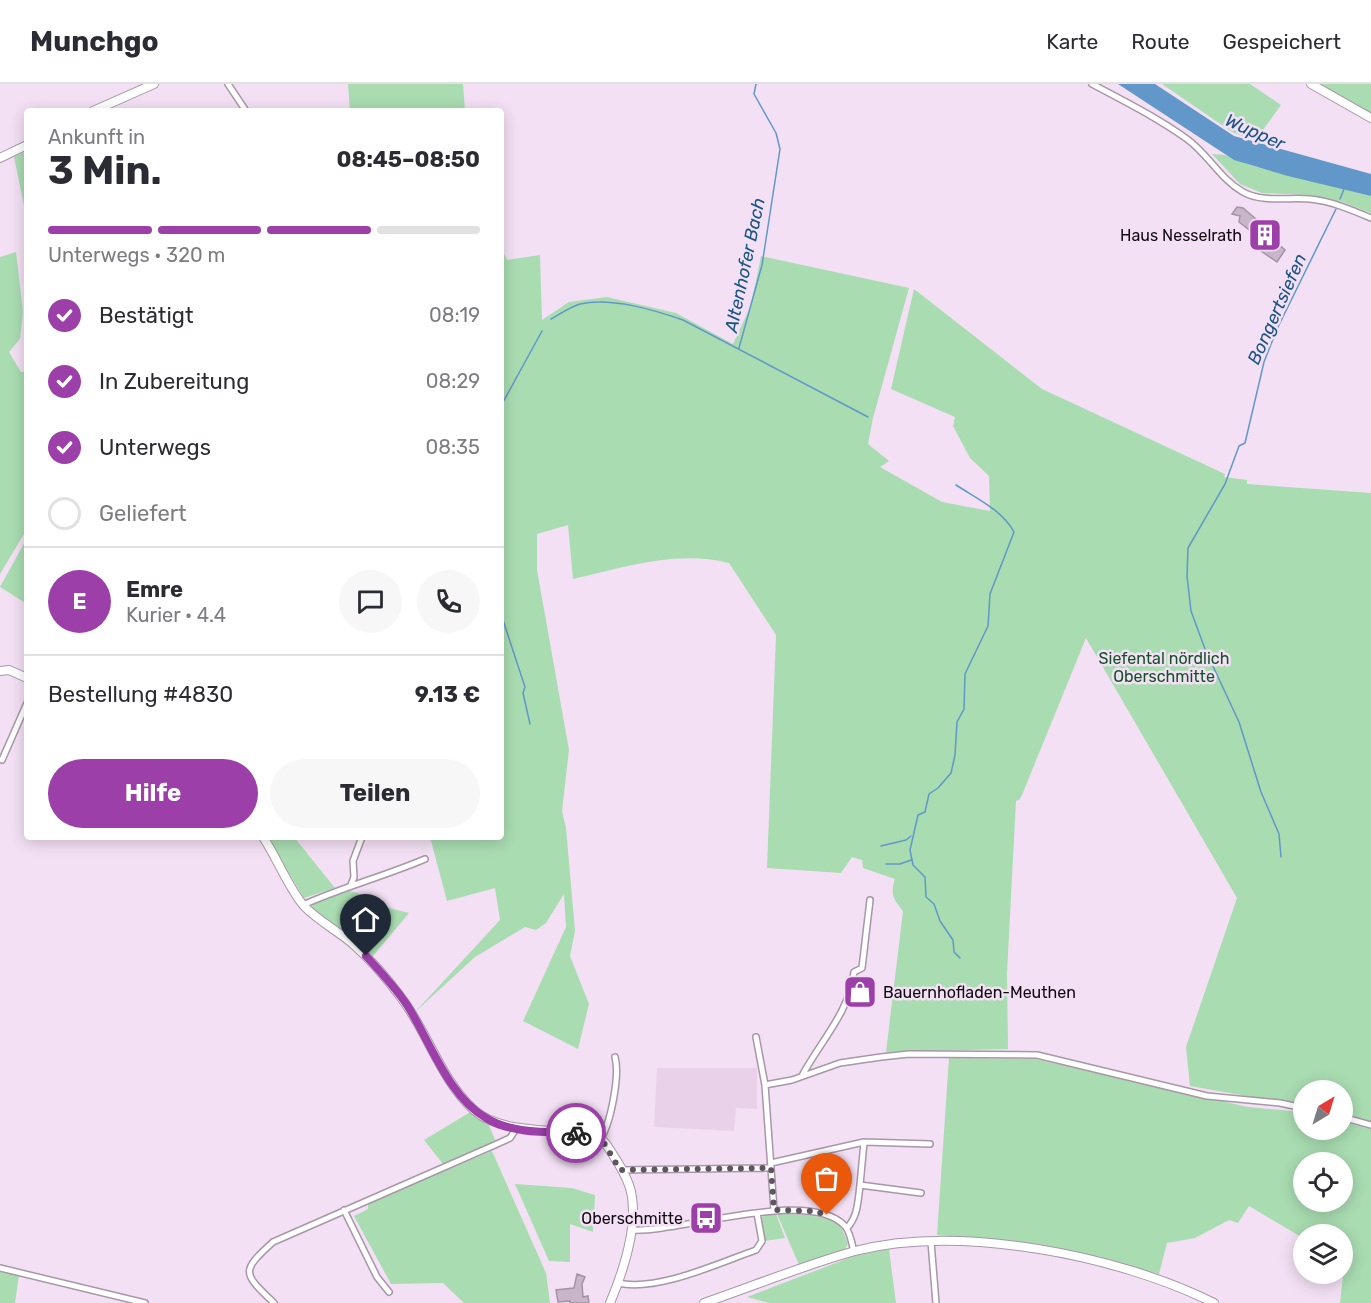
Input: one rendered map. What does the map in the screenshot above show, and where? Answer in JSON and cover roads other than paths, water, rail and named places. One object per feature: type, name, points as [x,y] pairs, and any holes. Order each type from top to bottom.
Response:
[{"type":"street","points":[[100,108],[154,84]]},
{"type":"street","points":[[228,84],[230,91],[244,108]]},
{"type":"street","points":[[1092,84],[1187,139],[1203,152],[1224,178],[1243,192],[1255,197],[1312,199],[1340,206],[1371,218]]},
{"type":"street","points":[[1311,84],[1371,118]]},
{"type":"street","points":[[0,158],[24,146]]},
{"type":"street","points":[[0,670],[9,670],[24,677]]},
{"type":"street","points":[[2,760],[24,709]]},
{"type":"street","points":[[0,741],[7,744]]},
{"type":"street","points":[[265,840],[303,905],[350,942],[379,969],[406,1004],[450,1080],[474,1110],[486,1119],[516,1129],[584,1133],[601,1138],[620,1170],[632,1197],[631,1230],[618,1283],[610,1303]]},
{"type":"street","points":[[351,885],[354,877],[352,861],[361,840]]},
{"type":"street","points":[[303,905],[425,859]]},
{"type":"street","points":[[803,1074],[842,1015],[849,999],[854,972],[862,968],[870,900]]},
{"type":"street","points":[[756,1037],[765,1085],[774,1210]]},
{"type":"street","points":[[765,1085],[792,1080],[803,1074],[815,1073],[840,1063],[880,1057],[962,1054],[1037,1055],[1207,1096],[1293,1106]]},
{"type":"street","points":[[601,1138],[607,1128],[617,1070],[615,1057]]},
{"type":"street","points":[[1353,1120],[1371,1125]]},
{"type":"street","points":[[274,1303],[251,1280],[249,1273],[253,1259],[280,1237],[510,1138],[516,1129]]},
{"type":"street","points":[[620,1170],[771,1166],[864,1142],[930,1144]]},
{"type":"street","points":[[847,1228],[856,1214],[864,1142]]},
{"type":"street","points":[[860,1185],[921,1193]]},
{"type":"street","points":[[344,1210],[377,1277],[389,1292]]},
{"type":"street","points":[[631,1230],[774,1210],[813,1211],[827,1215],[847,1228],[855,1252]]},
{"type":"street","points":[[618,1283],[632,1285],[681,1277],[756,1250],[762,1241],[758,1213]]},
{"type":"street","points":[[931,1242],[936,1303]]},
{"type":"street","points":[[704,1303],[855,1252],[903,1243],[931,1242],[1037,1248],[1168,1282],[1214,1303]]},
{"type":"street","points":[[0,1268],[145,1303]]},
{"type":"water","points":[[1118,84],[1155,84],[1234,136],[1371,174],[1371,196],[1234,160]]},
{"type":"waterway","name":"Altenhofer Bach","points":[[739,348],[762,265],[780,149],[776,133],[754,94],[756,84]]},
{"type":"waterway","name":"Bongertsiefen","points":[[1340,199],[1344,189]]},
{"type":"waterway","name":"Bongertsiefen","points":[[1281,857],[1279,834],[1261,792],[1239,722],[1205,649],[1191,611],[1187,576],[1188,548],[1225,484],[1239,446],[1245,443],[1264,362],[1277,329],[1336,209]]},
{"type":"waterway","points":[[551,319],[576,305],[592,302],[619,303],[659,312],[683,320],[868,417]]},
{"type":"waterway","points":[[504,400],[542,331]]},
{"type":"waterway","name":"Altenhofer Bach","points":[[956,485],[996,511],[1014,532],[990,594],[988,626],[965,674],[964,709],[957,722],[955,755],[951,773],[938,788],[929,794],[925,812],[918,815],[910,850],[913,865],[925,877],[926,897],[934,904],[940,921],[953,940],[954,952],[960,958]]},
{"type":"waterway","points":[[504,623],[525,687],[523,693],[530,724]]},
{"type":"waterway","points":[[881,846],[906,840],[911,836]]},
{"type":"waterway","points":[[886,864],[900,864],[911,860]]},
{"type":"place","name":"Haus Nesselrath","points":[[1265,235]]},
{"type":"place","name":"Bauernhofladen-Meuthen","points":[[860,992]]},
{"type":"place","name":"Oberschmitte","points":[[706,1218]]},
{"type":"water label","name":"Wupper","points":[[1255,132]]},
{"type":"park label","name":"Siefental nördlich Oberschmitte","points":[[1164,667]]}]
